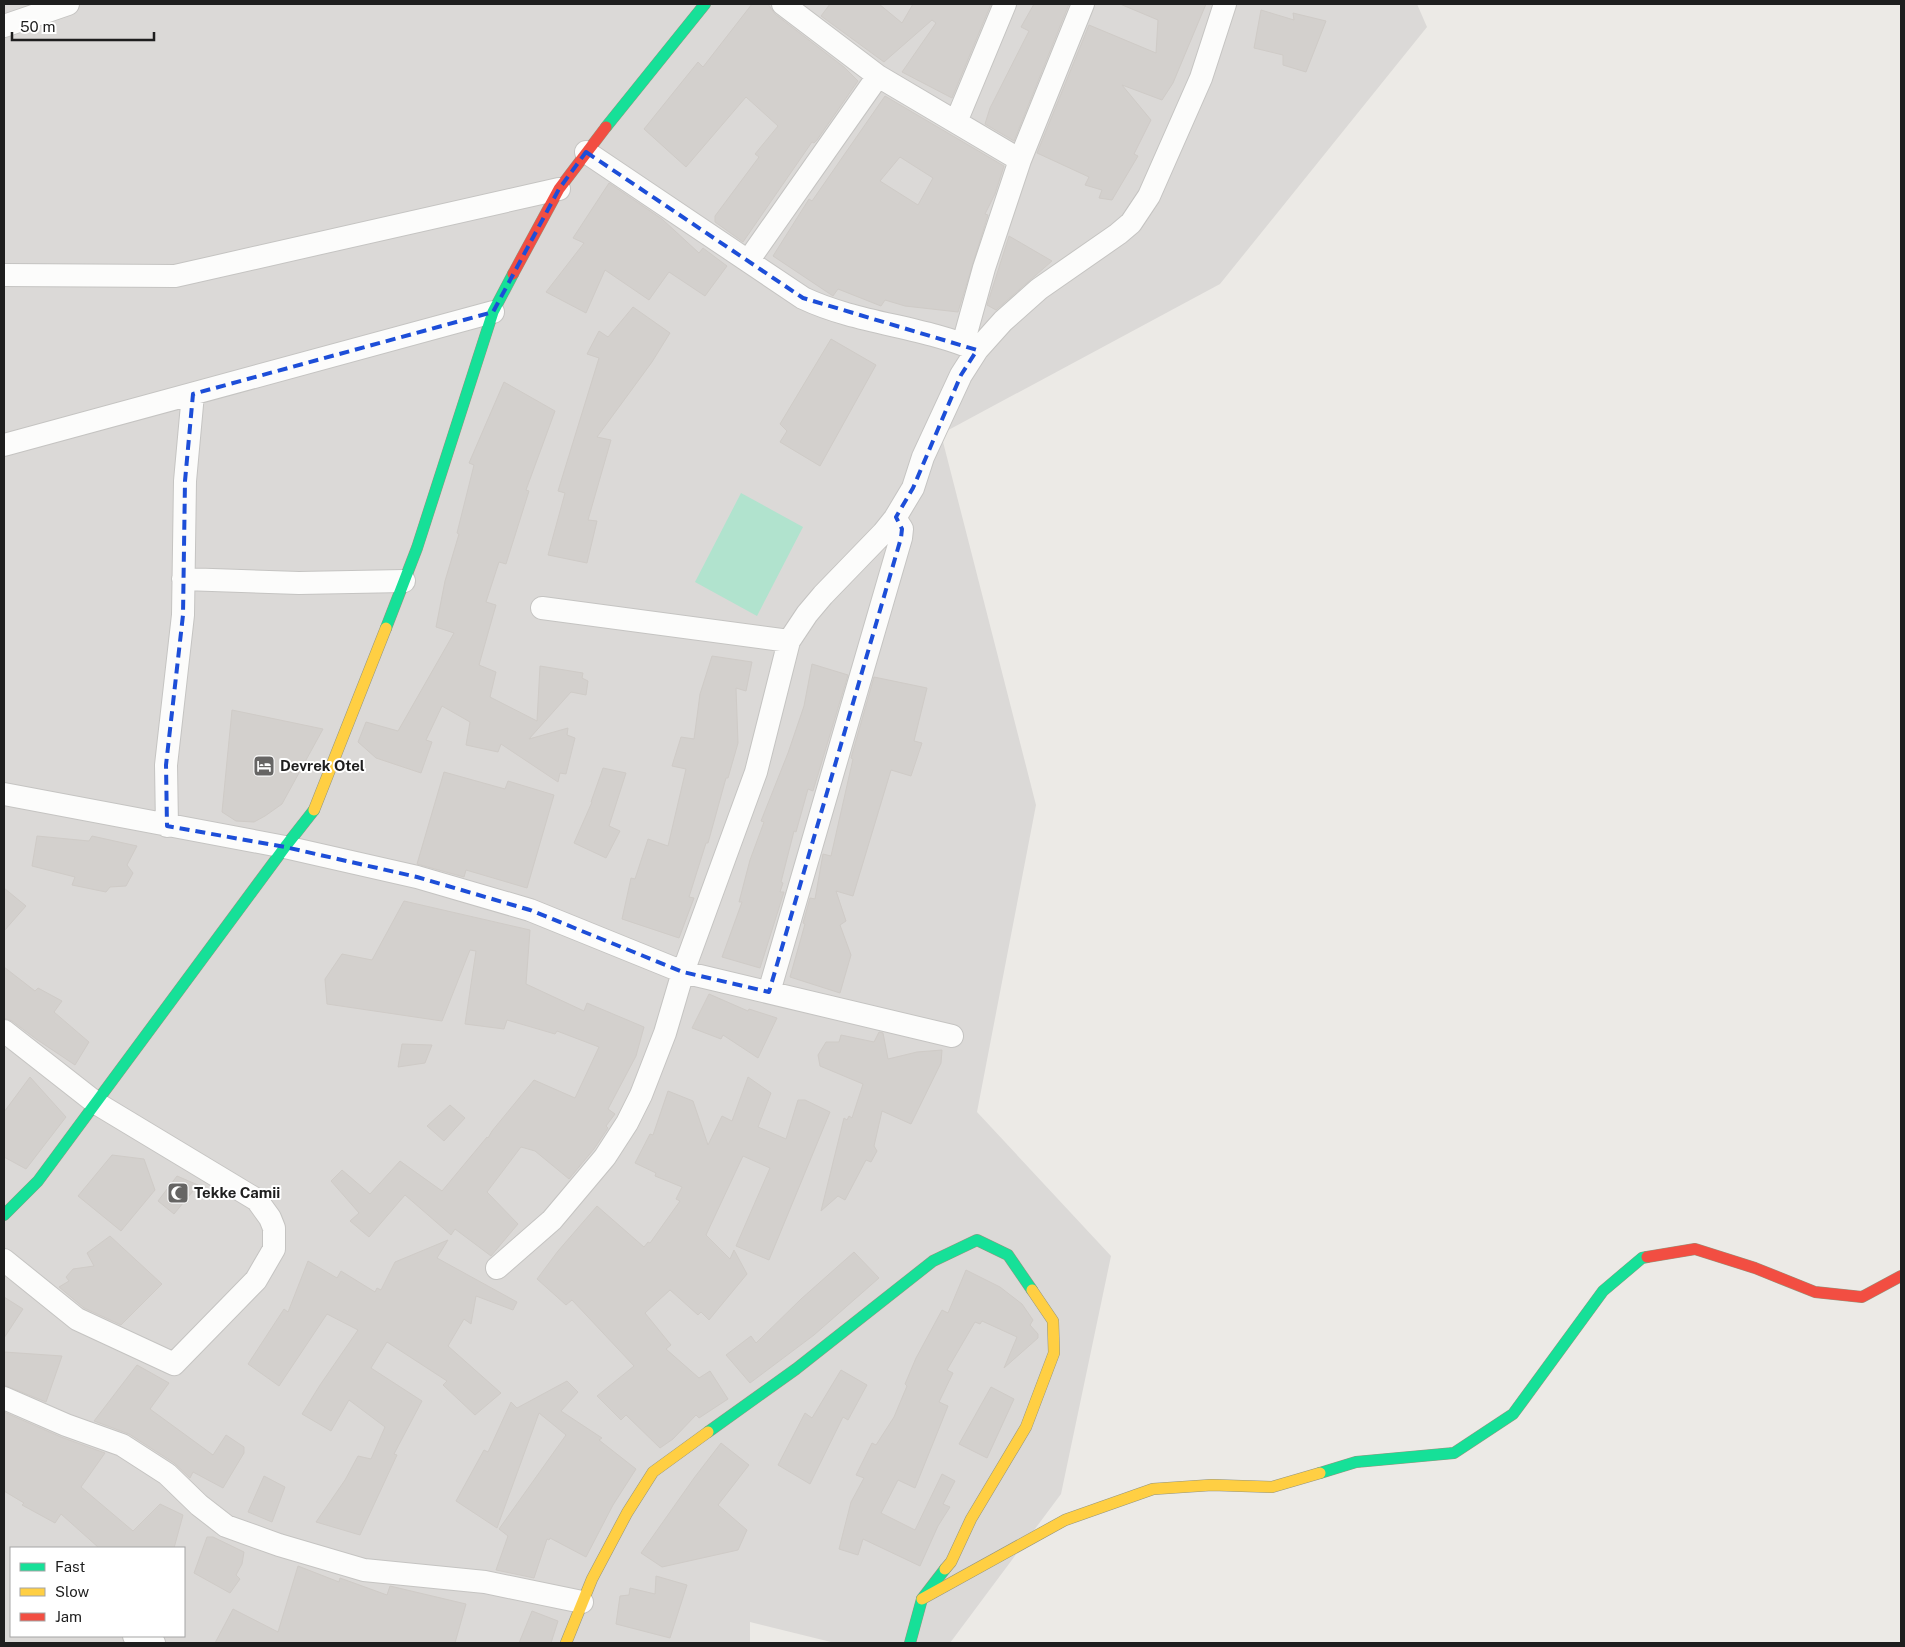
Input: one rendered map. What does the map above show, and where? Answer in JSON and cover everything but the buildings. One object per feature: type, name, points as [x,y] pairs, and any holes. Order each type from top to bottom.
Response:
[{"type":"street","points":[[4,26],[68,4]]},
{"type":"street","points":[[4,1215],[38,1180],[315,809],[417,548],[493,312],[559,189],[586,152],[705,4]]},
{"type":"street","points":[[783,4],[878,76],[1020,160]]},
{"type":"street","points":[[956,122],[1004,4]]},
{"type":"street","points":[[497,1268],[552,1220],[605,1157],[627,1123],[641,1094],[665,1033],[683,972],[756,772],[789,641],[807,614],[823,595],[884,533],[913,488],[923,457],[960,375],[970,347],[984,268],[1020,160],[1083,4]]},
{"type":"street","points":[[970,347],[1039,289],[1118,234],[1131,223],[1141,210],[1201,78],[1225,4]]},
{"type":"street","points":[[748,261],[878,76]]},
{"type":"street","points":[[586,152],[803,298],[818,305],[970,347]]},
{"type":"street","points":[[4,275],[175,276],[559,189]]},
{"type":"street","points":[[4,445],[493,312]]},
{"type":"street","points":[[167,826],[166,765],[183,615],[186,481],[193,394]]},
{"type":"street","points":[[769,992],[901,538],[902,529],[895,518]]},
{"type":"street","points":[[183,579],[299,583],[404,581]]},
{"type":"street","points":[[542,608],[789,641]]},
{"type":"street","points":[[4,794],[285,847],[417,878],[530,910],[683,972],[952,1036]]},
{"type":"street","points":[[4,1031],[96,1103],[257,1200],[270,1218],[274,1228],[274,1249],[256,1280],[174,1364],[77,1318],[4,1260]]},
{"type":"street","points":[[566,1643],[592,1579],[627,1513],[652,1472],[796,1369],[933,1261],[977,1240],[1008,1255],[1053,1321],[1054,1353],[1026,1427],[971,1519],[951,1562],[922,1599],[910,1643]]},
{"type":"street","points":[[922,1599],[1065,1520],[1153,1489],[1212,1485],[1272,1487],[1356,1462],[1454,1454],[1513,1414],[1603,1291],[1642,1258],[1695,1249],[1755,1268],[1815,1292],[1862,1297],[1901,1276]]},
{"type":"street","points":[[4,1398],[122,1445],[167,1474],[198,1504],[226,1526],[279,1545],[364,1570],[485,1582],[582,1602]]},
{"type":"street","points":[[137,1637],[154,1643]]},
{"type":"highlighted area","points":[[586,152],[803,298],[977,350],[961,375],[913,488],[896,517],[902,529],[901,538],[769,992],[683,972],[530,910],[417,877],[285,847],[167,826],[166,765],[183,615],[185,481],[193,394],[493,312],[559,189]]},
{"type":"shaded area","points":[[4,4],[1417,4],[1427,27],[1220,284],[941,434],[1036,805],[977,1112],[1111,1256],[1061,1494],[950,1643],[835,1643],[750,1622],[750,1643],[4,1643]]},
{"type":"green space","points":[[741,493],[803,527],[757,616],[695,582]]},
{"type":"traffic: fast","points":[[606,127],[705,4]]},
{"type":"traffic: fast","points":[[386,628],[417,548],[493,312],[513,274]]},
{"type":"traffic: fast","points":[[4,1215],[38,1181],[314,810]]},
{"type":"traffic: fast","points":[[708,1432],[796,1369],[933,1261],[977,1240],[1008,1255],[1032,1290]]},
{"type":"traffic: fast","points":[[1320,1473],[1356,1462],[1454,1453],[1513,1414],[1603,1291],[1642,1258],[1647,1257]]},
{"type":"traffic: fast","points":[[910,1643],[922,1599],[945,1569]]},
{"type":"traffic: slow","points":[[314,810],[386,628]]},
{"type":"traffic: slow","points":[[945,1569],[951,1562],[971,1519],[1026,1427],[1054,1353],[1053,1321],[1032,1290]]},
{"type":"traffic: slow","points":[[566,1643],[592,1579],[627,1513],[653,1472],[708,1432]]},
{"type":"traffic: slow","points":[[922,1599],[1065,1520],[1153,1489],[1212,1485],[1272,1487],[1320,1473]]},
{"type":"traffic: jam","points":[[513,274],[559,189],[606,127]]},
{"type":"traffic: jam","points":[[1647,1257],[1695,1249],[1755,1268],[1815,1292],[1862,1297],[1901,1276]]},
{"type":"place","name":"Devrek Otel","points":[[264,766]]},
{"type":"place","name":"Tekke Camii","points":[[178,1193]]}]
